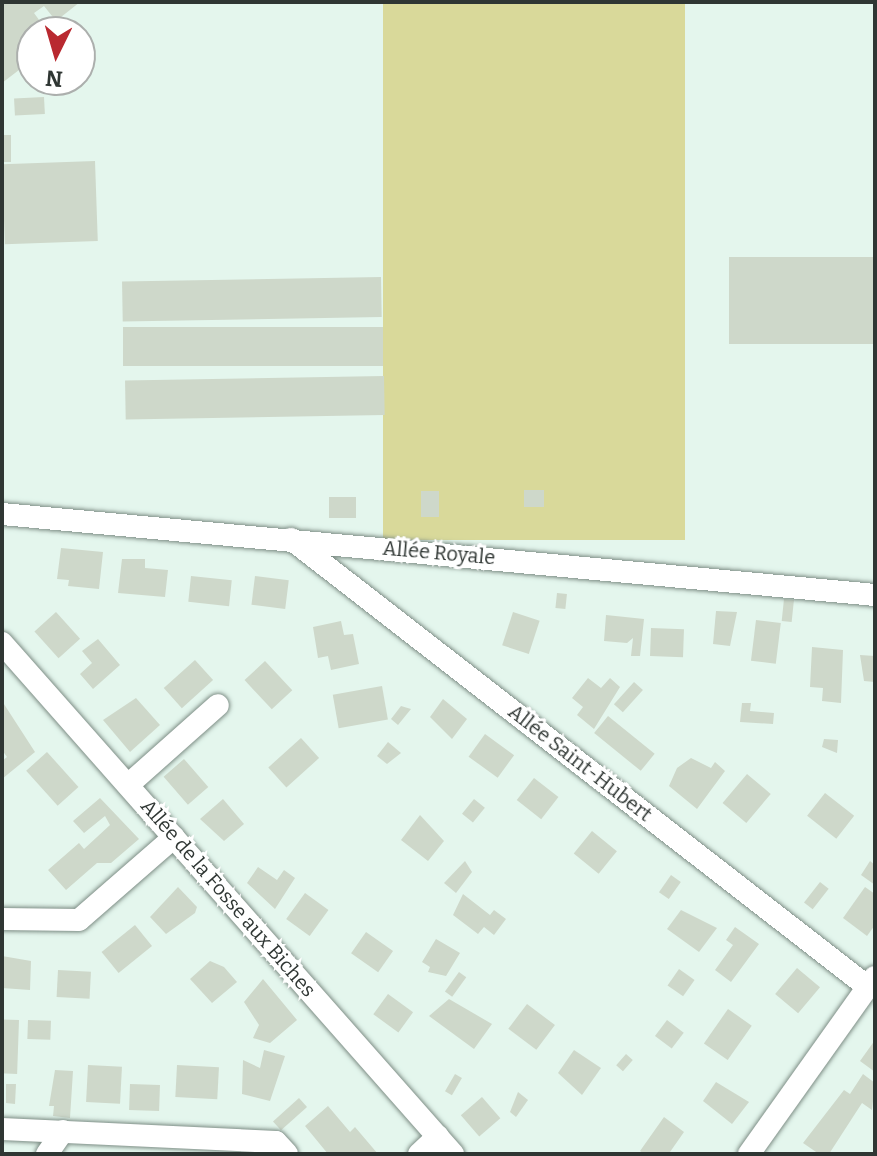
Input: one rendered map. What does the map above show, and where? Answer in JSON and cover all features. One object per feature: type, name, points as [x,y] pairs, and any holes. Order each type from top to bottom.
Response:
[{"type":"street","name":"Allée Royale","points":[[2,514],[875,595]]},
{"type":"street","name":"Allée Saint-Hubert","points":[[291,539],[872,982]]},
{"type":"street","name":"Allée de la Fosse aux Biches","points":[[2,643],[453,1154]]},
{"type":"street","points":[[128,785],[218,705]]},
{"type":"street","points":[[2,919],[79,920],[174,837]]},
{"type":"street","points":[[749,1154],[872,982]]},
{"type":"street","points":[[2,1129],[276,1142],[287,1154]]},
{"type":"street","points":[[47,1154],[63,1131]]},
{"type":"street","points":[[419,1154],[438,1136]]},
{"type":"green space","points":[[383,2],[685,2],[685,540],[383,540]]},
{"type":"building","points":[[2,2],[80,2],[62,16],[52,16],[44,6],[34,13],[36,16],[16,16],[16,72],[2,83]]},
{"type":"building","points":[[44,97],[45,114],[15,116],[14,99]]},
{"type":"building","points":[[2,135],[11,135],[11,162],[2,162]]},
{"type":"building","points":[[95,161],[98,241],[5,244],[2,164]]},
{"type":"building","points":[[729,257],[875,257],[875,344],[729,344]]},
{"type":"building","points":[[381,277],[382,317],[123,322],[122,282]]},
{"type":"building","points":[[123,327],[383,327],[383,366],[123,366]]},
{"type":"building","points":[[384,376],[385,415],[126,420],[125,381]]},
{"type":"building","points":[[524,490],[544,490],[544,507],[524,507]]},
{"type":"building","points":[[421,491],[439,491],[439,517],[421,517]]},
{"type":"building","points":[[329,497],[356,497],[356,518],[329,518]]},
{"type":"building","points":[[61,548],[103,552],[99,589],[68,586],[69,580],[57,579]]},
{"type":"building","points":[[122,559],[145,559],[145,568],[168,570],[165,597],[118,593]]},
{"type":"building","points":[[191,576],[232,580],[229,606],[188,602]]},
{"type":"building","points":[[255,576],[289,580],[285,609],[251,605]]},
{"type":"building","points":[[557,593],[567,594],[565,609],[555,608]]},
{"type":"building","points":[[784,599],[794,600],[792,622],[782,621]]},
{"type":"building","points":[[716,611],[737,612],[730,646],[713,644]]},
{"type":"building","points":[[56,612],[80,639],[59,658],[34,631]]},
{"type":"building","points":[[513,612],[540,621],[529,654],[502,645]]},
{"type":"building","points":[[606,615],[644,619],[640,656],[631,656],[633,638],[627,643],[604,641]]},
{"type":"building","points":[[756,620],[781,623],[776,664],[751,661]]},
{"type":"building","points":[[341,621],[344,635],[353,634],[359,664],[331,670],[328,656],[318,658],[313,627]]},
{"type":"building","points":[[651,628],[684,629],[683,657],[650,656]]},
{"type":"building","points":[[98,639],[120,665],[93,689],[80,674],[92,663],[82,651]]},
{"type":"building","points":[[812,647],[843,650],[841,703],[822,701],[823,688],[810,687]]},
{"type":"building","points":[[860,655],[875,656],[875,682],[864,681]]},
{"type":"building","points":[[195,660],[213,680],[182,708],[164,688]]},
{"type":"building","points":[[265,661],[292,690],[272,709],[245,680]]},
{"type":"building","points":[[588,678],[601,688],[610,678],[620,687],[594,729],[577,715],[583,707],[572,698]]},
{"type":"building","points":[[634,682],[643,690],[623,712],[614,704]]},
{"type":"building","points":[[382,686],[388,719],[339,728],[333,695]]},
{"type":"building","points":[[136,698],[160,725],[130,752],[103,720]]},
{"type":"building","points":[[443,699],[467,719],[452,739],[430,717]]},
{"type":"building","points":[[2,701],[35,752],[2,779],[2,761],[7,757],[2,750]]},
{"type":"building","points":[[742,703],[751,703],[750,711],[774,713],[773,724],[740,722]]},
{"type":"building","points":[[401,706],[411,709],[398,725],[391,719]]},
{"type":"building","points":[[608,716],[655,754],[641,771],[594,733]]},
{"type":"building","points":[[485,734],[514,755],[498,778],[469,757]]},
{"type":"building","points":[[301,738],[319,758],[286,788],[268,767]]},
{"type":"building","points":[[824,739],[838,740],[837,753],[822,747]]},
{"type":"building","points":[[388,742],[401,753],[387,764],[377,756]]},
{"type":"building","points":[[47,752],[78,787],[58,806],[26,771]]},
{"type":"building","points":[[691,758],[711,768],[715,762],[725,771],[697,809],[669,786],[677,768]]},
{"type":"building","points":[[184,759],[208,787],[188,805],[164,777]]},
{"type":"building","points":[[747,774],[771,794],[746,823],[723,803]]},
{"type":"building","points":[[534,778],[558,797],[541,819],[517,800]]},
{"type":"building","points":[[825,793],[854,816],[836,839],[807,816]]},
{"type":"building","points":[[100,798],[139,839],[111,863],[97,863],[66,890],[48,870],[79,843],[84,849],[110,825],[105,816],[84,833],[73,821]]},
{"type":"building","points":[[223,799],[244,824],[224,841],[200,819]]},
{"type":"building","points":[[474,799],[485,808],[473,823],[462,814]]},
{"type":"building","points":[[420,815],[444,841],[428,861],[401,840]]},
{"type":"building","points":[[592,831],[617,851],[599,874],[574,854]]},
{"type":"building","points":[[465,861],[472,872],[456,893],[444,883]]},
{"type":"building","points":[[870,861],[875,865],[875,885],[861,875]]},
{"type":"building","points":[[258,867],[277,880],[284,870],[295,878],[275,909],[247,883]]},
{"type":"building","points":[[671,875],[681,882],[669,899],[659,892]]},
{"type":"building","points":[[820,882],[829,889],[813,909],[804,902]]},
{"type":"building","points":[[178,887],[197,907],[195,913],[166,934],[150,917]]},
{"type":"building","points":[[865,887],[875,894],[875,925],[867,936],[843,918]]},
{"type":"building","points":[[305,893],[328,910],[310,936],[286,919]]},
{"type":"building","points":[[463,894],[490,915],[494,910],[506,919],[494,935],[484,927],[478,934],[453,915]]},
{"type":"building","points":[[681,910],[717,928],[699,952],[667,929]]},
{"type":"building","points":[[135,925],[152,946],[119,973],[102,952]]},
{"type":"building","points":[[735,927],[759,944],[731,982],[715,970],[733,945],[726,940]]},
{"type":"building","points":[[366,932],[393,951],[378,972],[351,953]]},
{"type":"building","points":[[436,939],[460,953],[446,976],[428,972],[430,967],[422,962]]},
{"type":"building","points":[[2,956],[31,961],[30,990],[2,988]]},
{"type":"building","points":[[210,961],[224,967],[237,982],[212,1003],[190,979]]},
{"type":"building","points":[[797,968],[820,987],[798,1013],[775,994]]},
{"type":"building","points":[[679,969],[695,980],[683,996],[668,985]]},
{"type":"building","points":[[58,970],[91,972],[90,999],[57,997]]},
{"type":"building","points":[[459,972],[466,977],[452,997],[445,991]]},
{"type":"building","points":[[263,979],[297,1020],[270,1043],[253,1038],[259,1025],[244,1002]]},
{"type":"building","points":[[388,994],[413,1012],[398,1032],[373,1014]]},
{"type":"building","points":[[449,999],[492,1024],[474,1049],[429,1016]]},
{"type":"building","points":[[527,1004],[555,1025],[536,1050],[508,1029]]},
{"type":"building","points":[[728,1009],[752,1026],[728,1060],[704,1043]]},
{"type":"building","points":[[2,1019],[19,1020],[17,1074],[2,1073]]},
{"type":"building","points":[[28,1020],[51,1021],[50,1040],[27,1039]]},
{"type":"building","points":[[667,1020],[684,1033],[672,1049],[655,1036]]},
{"type":"building","points":[[875,1040],[875,1072],[860,1061]]},
{"type":"building","points":[[264,1050],[285,1056],[270,1101],[242,1094],[243,1060],[260,1068]]},
{"type":"building","points":[[574,1050],[601,1068],[582,1095],[558,1073]]},
{"type":"building","points":[[626,1054],[633,1060],[623,1071],[616,1065]]},
{"type":"building","points":[[88,1065],[122,1067],[120,1104],[86,1102]]},
{"type":"building","points":[[177,1065],[219,1067],[217,1099],[175,1097]]},
{"type":"building","points":[[55,1070],[73,1071],[70,1118],[53,1116],[54,1106],[49,1106]]},
{"type":"building","points":[[455,1074],[462,1078],[452,1095],[445,1091]]},
{"type":"building","points":[[863,1074],[875,1083],[872,1110],[862,1103],[829,1154],[819,1154],[803,1143],[844,1090],[850,1094]]},
{"type":"building","points":[[716,1082],[749,1102],[732,1124],[703,1101]]},
{"type":"building","points":[[6,1084],[16,1084],[15,1104],[6,1103]]},
{"type":"building","points":[[130,1084],[160,1085],[159,1111],[129,1110]]},
{"type":"building","points":[[518,1092],[528,1100],[516,1117],[510,1112]]},
{"type":"building","points":[[482,1097],[500,1118],[479,1137],[461,1115]]},
{"type":"building","points":[[299,1098],[307,1107],[281,1130],[273,1121]]},
{"type":"building","points":[[328,1106],[350,1132],[355,1127],[378,1154],[328,1154],[305,1126]]},
{"type":"building","points":[[664,1117],[684,1132],[670,1152],[674,1154],[644,1154],[640,1151]]}]
